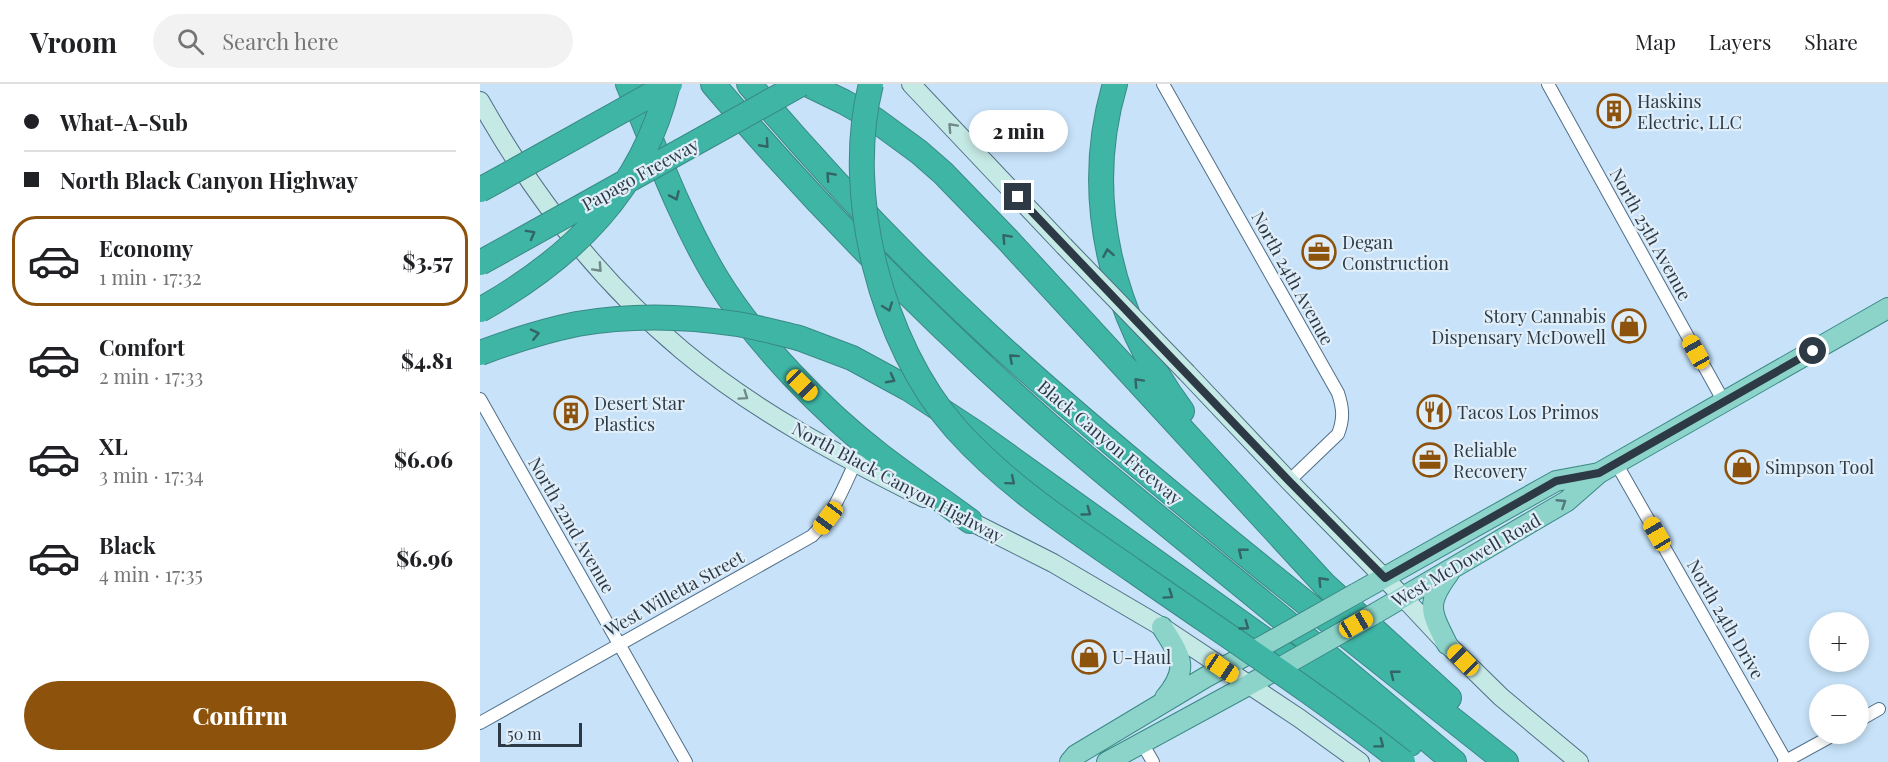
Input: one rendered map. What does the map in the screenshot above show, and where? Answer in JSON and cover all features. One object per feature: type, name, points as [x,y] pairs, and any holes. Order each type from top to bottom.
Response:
[{"type":"highway","points":[[628,84],[684,217],[718,281],[738,310],[802,385],[836,417],[879,455],[970,520]]},
{"type":"highway","points":[[480,190],[669,84]]},
{"type":"highway","points":[[480,310],[522,285],[548,266],[612,203],[632,175],[647,147],[663,107],[669,84]]},
{"type":"highway","name":"Black Canyon Freeway","points":[[713,84],[832,215],[915,299],[1027,406],[1099,469],[1280,616],[1454,762]]},
{"type":"highway","name":"Black Canyon Freeway","points":[[749,84],[786,128],[894,244],[1042,385],[1226,538],[1506,762]]},
{"type":"highway","name":"Papago Freeway","points":[[480,263],[801,84]]},
{"type":"highway","points":[[807,84],[874,120],[944,173],[1236,486],[1324,584],[1520,762]]},
{"type":"highway","points":[[871,84],[863,138],[862,166],[866,222],[871,250],[886,302],[909,356],[936,403],[955,428],[998,470],[1062,520],[1342,715],[1403,762]]},
{"type":"highway","points":[[1114,84],[1101,151],[1101,205],[1110,261],[1127,314],[1151,366],[1236,486]]},
{"type":"highway","points":[[480,352],[522,337],[578,324],[629,319],[688,319],[738,324],[799,338],[852,358],[909,389],[976,433],[1434,762]]},
{"type":"highway","points":[[1099,469],[1112,470],[1140,491],[1471,762]]},
{"type":"main road","points":[[911,84],[1447,644],[1501,697],[1579,762]]},
{"type":"main road","name":"North Black Canyon Highway","points":[[480,101],[537,192],[593,264],[683,351],[766,411],[807,437],[1053,563],[1162,627],[1299,718],[1360,762]]},
{"type":"main road","name":"West McDowell Road","points":[[1107,762],[1248,686],[1376,613],[1567,501],[1599,473],[1888,308]]},
{"type":"main road","name":"West McDowell Road","points":[[1070,762],[1076,755],[1222,668],[1556,481],[1599,473]]},
{"type":"main road","points":[[1447,644],[1434,617],[1432,605],[1436,591],[1453,568]]},
{"type":"main road","points":[[1158,706],[1176,686],[1181,666],[1177,652],[1162,627]]},
{"type":"street","name":"North 24th Avenue","points":[[1163,84],[1338,393],[1342,404],[1342,424],[1338,434],[1289,481]]},
{"type":"street","name":"North 25th Avenue","points":[[1548,84],[1724,402]]},
{"type":"street","name":"North 22nd Avenue","points":[[480,399],[686,762]]},
{"type":"street","name":"West Willetta Street","points":[[480,723],[812,536],[828,518],[855,463]]},
{"type":"street","name":"North 24th Drive","points":[[1616,463],[1785,761]]},
{"type":"street","points":[[1869,715],[1880,709]]},
{"type":"street","points":[[1142,743],[1153,762]]},
{"type":"street","points":[[1785,761],[1816,744]]},
{"type":"place","name":"Haskins Electric, LLC","points":[[1614,111]]},
{"type":"place","name":"Degan Construction","points":[[1319,252]]},
{"type":"place","name":"Story Cannabis Dispensary McDowell","points":[[1629,326]]},
{"type":"place","name":"Tacos Los Primos","points":[[1434,412]]},
{"type":"place","name":"Desert Star Plastics","points":[[571,413]]},
{"type":"place","name":"Reliable Recovery","points":[[1430,460]]},
{"type":"place","name":"Simpson Tool","points":[[1742,467]]},
{"type":"place","name":"U-Haul","points":[[1089,657]]},
{"type":"route","points":[[1018,197],[1289,481],[1385,578],[1556,481],[1599,473],[1813,351]]}]
